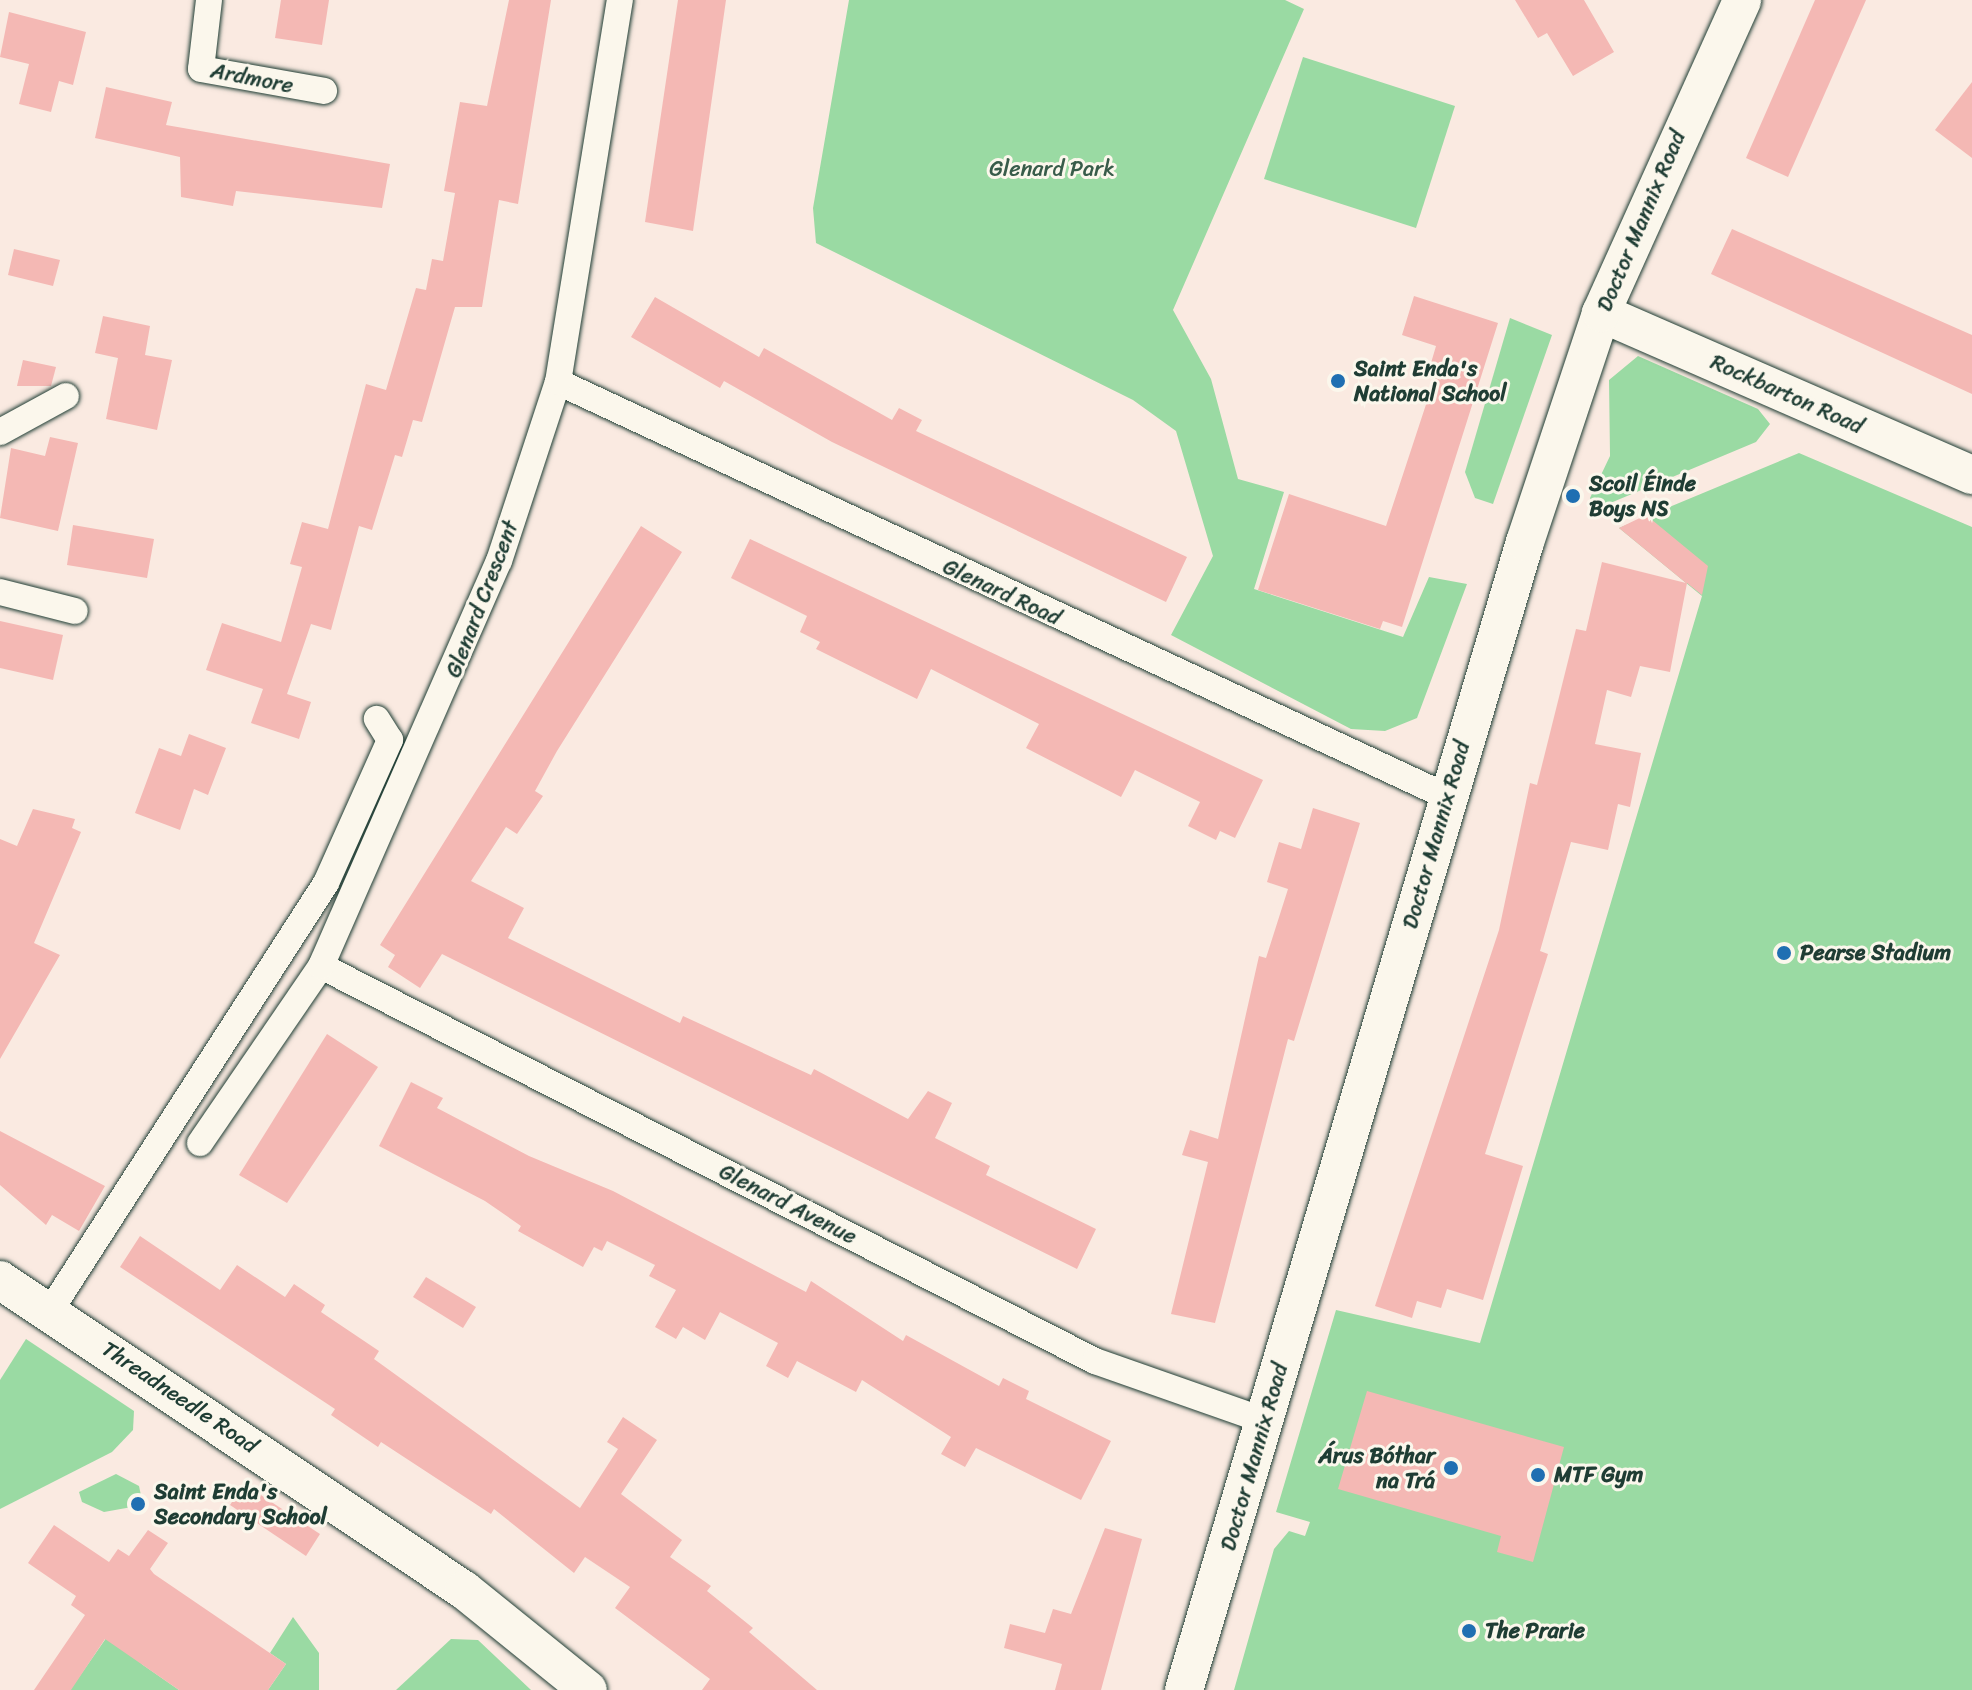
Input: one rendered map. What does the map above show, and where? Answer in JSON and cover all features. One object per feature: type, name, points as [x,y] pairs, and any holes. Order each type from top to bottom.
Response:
[{"type":"street","name":"Ardmore","points":[[209,0],[201,69],[324,91]]},
{"type":"street","name":"Glenard Crescent","points":[[200,1143],[321,966],[459,665],[558,382],[620,0]]},
{"type":"street","name":"Doctor Mannix Road","points":[[1184,1690],[1448,797],[1601,313],[1742,0]]},
{"type":"street","name":"Rockbarton Road","points":[[1601,313],[1972,475]]},
{"type":"street","name":"Glenard Road","points":[[558,382],[1448,797]]},
{"type":"street","points":[[0,432],[66,396]]},
{"type":"street","points":[[0,592],[75,611]]},
{"type":"street","points":[[50,1311],[326,883],[390,740],[377,719]]},
{"type":"street","name":"Glenard Avenue","points":[[321,966],[1095,1361],[1265,1421]]},
{"type":"street","name":"Threadneedle Road","points":[[0,1280],[464,1590],[588,1690]]},
{"type":"green space","name":"Glenard Park","points":[[849,0],[1285,0],[1304,9],[1173,310],[1211,379],[1238,479],[1284,492],[1254,589],[1403,637],[1429,577],[1467,584],[1417,718],[1385,731],[1351,729],[1171,635],[1213,556],[1176,431],[1133,400],[816,243],[813,208]]},
{"type":"green space","points":[[1303,57],[1455,106],[1416,228],[1264,179]]},
{"type":"green space","points":[[1510,318],[1552,335],[1493,504],[1475,498],[1465,472]]},
{"type":"green space","points":[[1638,356],[1758,409],[1770,424],[1756,442],[1596,509],[1590,498],[1610,456],[1609,380]]},
{"type":"green space","name":"Pearse Stadium","points":[[1799,453],[1972,527],[1972,1690],[1234,1690],[1274,1549],[1289,1531],[1305,1536],[1310,1522],[1276,1512],[1336,1310],[1480,1343],[1702,596],[1619,528]]},
{"type":"green space","points":[[26,1339],[134,1411],[133,1430],[112,1452],[0,1509],[0,1380]]},
{"type":"green space","points":[[116,1474],[139,1486],[143,1505],[104,1512],[82,1502],[79,1492]]},
{"type":"green space","points":[[293,1617],[319,1653],[319,1690],[268,1690],[286,1664],[270,1653]]},
{"type":"green space","points":[[109,1634],[143,1665],[179,1690],[70,1690]]},
{"type":"green space","points":[[451,1639],[478,1640],[531,1690],[396,1690]]},
{"type":"building","points":[[281,0],[329,0],[322,45],[275,38]]},
{"type":"building","points":[[509,0],[551,0],[518,204],[499,200],[482,307],[455,307],[422,422],[413,420],[402,457],[395,455],[372,530],[359,526],[331,630],[311,624],[287,694],[311,702],[299,739],[251,723],[263,689],[206,670],[222,623],[281,642],[302,567],[290,564],[302,522],[328,529],[366,384],[386,390],[416,288],[426,290],[432,259],[443,261],[455,193],[444,191],[460,102],[487,106]]},
{"type":"building","points":[[678,0],[726,0],[693,231],[645,222]]},
{"type":"building","points":[[1515,0],[1584,0],[1614,52],[1573,76],[1547,33],[1538,38]]},
{"type":"building","points":[[1815,0],[1866,0],[1788,177],[1746,158]]},
{"type":"building","points":[[9,12],[86,32],[73,85],[59,81],[51,112],[19,104],[29,64],[0,57]]},
{"type":"building","points":[[1972,82],[1972,158],[1935,130]]},
{"type":"building","points":[[106,87],[172,102],[166,125],[390,164],[382,208],[236,191],[233,206],[181,197],[180,157],[95,138]]},
{"type":"building","points":[[1732,229],[1972,335],[1972,394],[1711,274]]},
{"type":"building","points":[[14,249],[60,260],[53,286],[8,275]]},
{"type":"building","points":[[1414,296],[1498,323],[1402,627],[1383,621],[1380,629],[1258,590],[1289,494],[1386,526],[1439,365],[1431,363],[1436,346],[1402,335]]},
{"type":"building","points":[[655,297],[759,357],[764,348],[892,420],[899,408],[922,420],[916,431],[1187,557],[1166,602],[832,442],[724,381],[720,388],[631,337]]},
{"type":"building","points":[[103,316],[150,326],[145,355],[172,360],[157,430],[106,419],[118,358],[95,353]]},
{"type":"building","points":[[23,360],[56,367],[51,386],[17,386]]},
{"type":"building","points":[[50,437],[78,443],[58,531],[0,518],[11,448],[45,456]]},
{"type":"building","points":[[1646,515],[1708,566],[1702,595],[1687,583],[1670,672],[1640,666],[1631,697],[1607,690],[1595,744],[1641,753],[1630,807],[1618,804],[1608,850],[1571,842],[1540,951],[1548,954],[1485,1154],[1523,1166],[1483,1300],[1447,1289],[1441,1308],[1417,1301],[1412,1318],[1375,1306],[1499,930],[1530,783],[1537,785],[1576,629],[1586,631],[1602,562],[1686,583],[1619,528]]},
{"type":"building","points":[[73,525],[154,539],[147,578],[67,565]]},
{"type":"building","points":[[641,526],[682,552],[557,751],[535,791],[543,796],[517,834],[506,827],[471,881],[524,908],[508,938],[680,1023],[683,1016],[811,1075],[814,1069],[908,1119],[928,1091],[952,1103],[935,1138],[990,1166],[986,1175],[1096,1229],[1077,1269],[442,954],[420,988],[388,967],[395,955],[380,945]]},
{"type":"building","points":[[750,539],[1263,780],[1235,838],[1220,831],[1216,840],[1188,826],[1200,802],[1135,770],[1121,797],[1026,748],[1039,724],[931,669],[917,699],[816,649],[820,642],[800,632],[807,616],[731,578]]},
{"type":"building","points":[[0,621],[63,635],[53,680],[0,668]]},
{"type":"building","points":[[189,734],[226,748],[208,795],[194,789],[180,830],[135,813],[159,748],[181,756]]},
{"type":"building","points":[[1313,808],[1360,823],[1294,1041],[1288,1039],[1215,1323],[1171,1314],[1208,1162],[1182,1155],[1190,1130],[1218,1139],[1259,956],[1266,958],[1288,889],[1267,882],[1279,842],[1301,849]]},
{"type":"building","points":[[33,809],[75,819],[72,828],[81,832],[34,943],[60,955],[0,1059],[0,839],[17,846]]},
{"type":"building","points":[[327,1034],[378,1067],[287,1203],[239,1175]]},
{"type":"building","points":[[411,1082],[443,1098],[437,1108],[529,1156],[613,1191],[806,1292],[811,1281],[903,1341],[906,1335],[999,1386],[1003,1378],[1029,1391],[1026,1399],[1111,1441],[1081,1500],[976,1448],[965,1467],[941,1454],[951,1437],[862,1380],[856,1392],[797,1361],[788,1378],[766,1366],[778,1343],[720,1312],[705,1340],[683,1327],[676,1339],[655,1327],[676,1290],[649,1276],[655,1265],[607,1241],[602,1251],[594,1247],[583,1267],[518,1231],[521,1226],[485,1201],[379,1146]]},
{"type":"building","points":[[0,1131],[105,1186],[79,1231],[52,1215],[46,1225],[0,1185]]},
{"type":"building","points":[[140,1236],[220,1290],[237,1265],[285,1297],[294,1284],[325,1305],[321,1312],[379,1351],[374,1359],[580,1508],[618,1449],[607,1442],[623,1417],[657,1440],[621,1494],[682,1540],[670,1557],[711,1586],[707,1591],[753,1628],[749,1632],[817,1690],[702,1690],[710,1679],[615,1608],[630,1587],[585,1557],[574,1573],[494,1509],[491,1514],[381,1442],[378,1447],[331,1415],[335,1409],[120,1267]]},
{"type":"building","points":[[426,1277],[476,1307],[463,1328],[413,1297]]},
{"type":"building","name":"Árus Bóthar na Trá","points":[[1367,1391],[1564,1447],[1533,1562],[1497,1552],[1501,1536],[1338,1489]]},
{"type":"building","points":[[244,1484],[320,1534],[306,1556],[230,1505]]},
{"type":"building","points":[[54,1525],[109,1562],[118,1549],[129,1556],[148,1530],[168,1543],[150,1569],[154,1574],[286,1664],[268,1690],[179,1690],[105,1639],[71,1690],[34,1690],[85,1615],[71,1605],[76,1596],[28,1563]]},
{"type":"building","points":[[1105,1528],[1142,1539],[1101,1690],[1055,1690],[1062,1664],[1004,1648],[1010,1624],[1045,1633],[1053,1609],[1071,1614]]},
{"type":"place","name":"Saint Enda's National School","points":[[1338,381]]},
{"type":"place","name":"Scoil Éinde Boys NS","points":[[1573,496]]},
{"type":"place","name":"Pearse Stadium","points":[[1784,953]]},
{"type":"place","name":"Árus Bóthar na Trá","points":[[1451,1468]]},
{"type":"place","name":"MTF Gym","points":[[1538,1475]]},
{"type":"place","name":"Saint Enda's Secondary School","points":[[138,1504]]},
{"type":"place","name":"The Prarie","points":[[1469,1631]]}]
